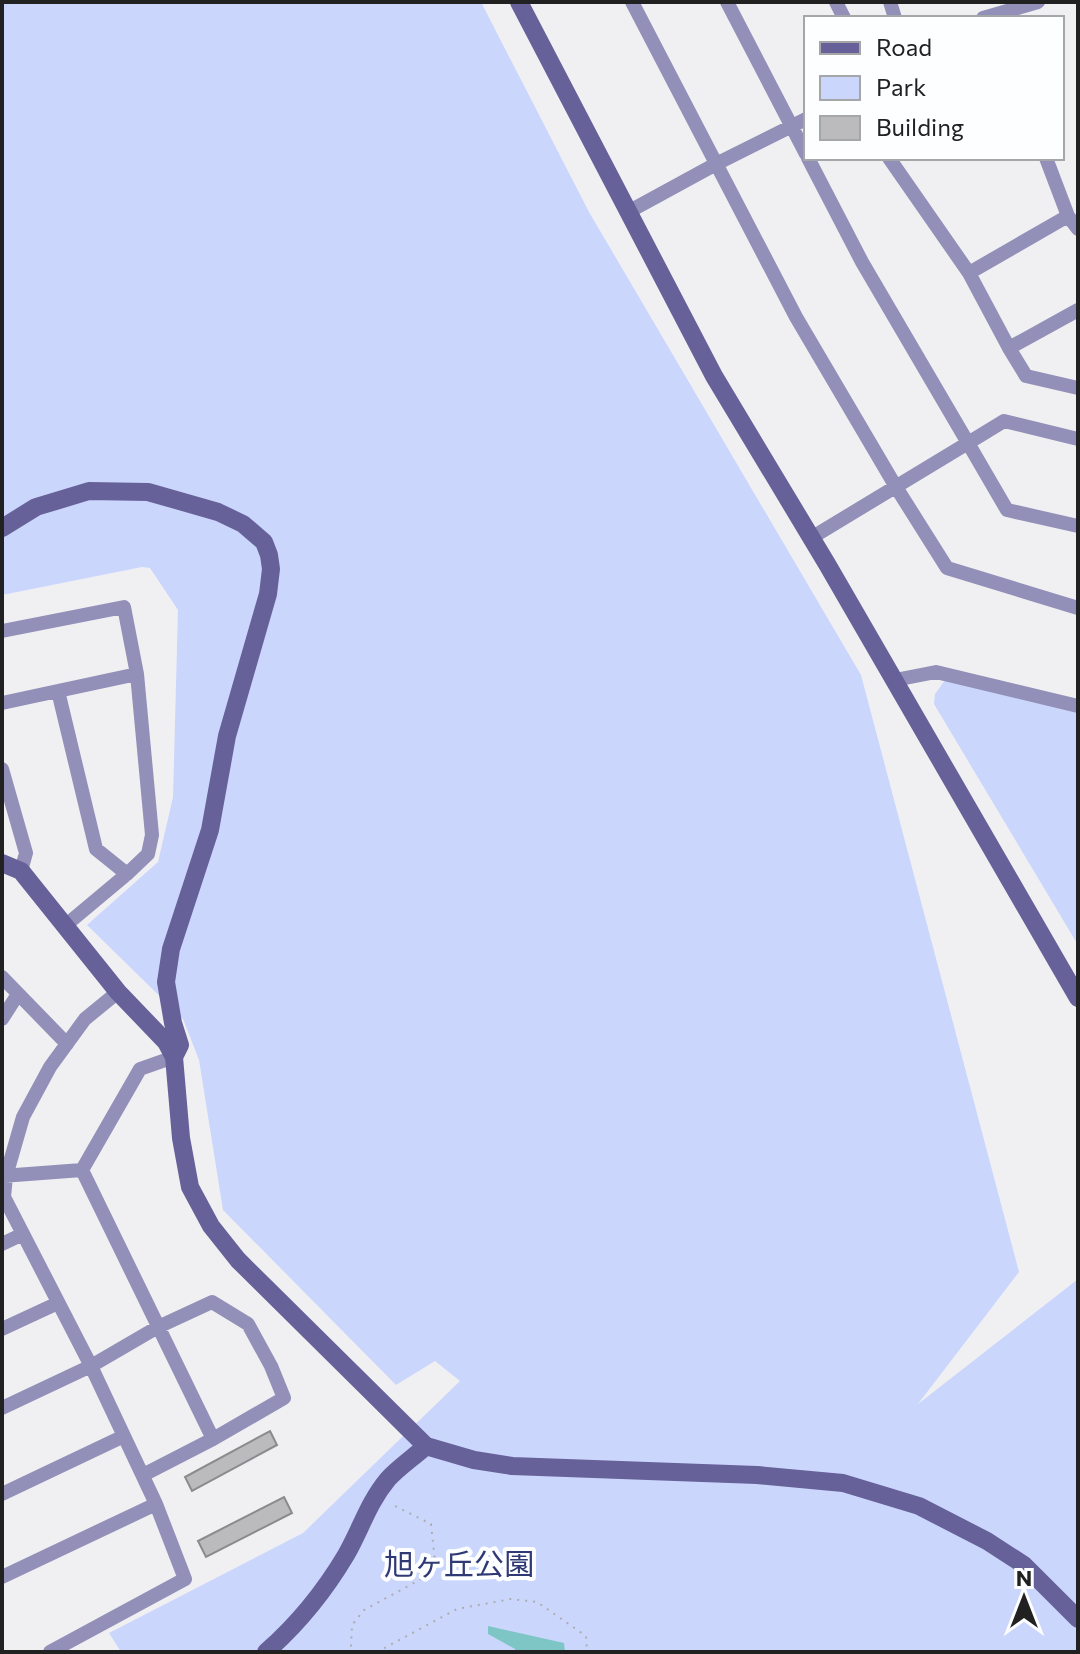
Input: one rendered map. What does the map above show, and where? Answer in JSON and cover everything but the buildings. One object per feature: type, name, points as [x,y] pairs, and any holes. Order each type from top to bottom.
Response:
[{"type":"street","points":[[519,2],[714,376],[895,680],[1078,998]]},
{"type":"street","points":[[632,2],[796,317],[947,568],[1078,608]]},
{"type":"street","points":[[727,2],[804,150]]},
{"type":"street","points":[[990,13],[1038,2]]},
{"type":"street","points":[[628,212],[804,120]]},
{"type":"street","points":[[809,160],[862,262],[1007,510],[1078,526]]},
{"type":"street","points":[[890,160],[969,273],[1026,376],[1078,388]]},
{"type":"street","points":[[1047,160],[1068,216],[1078,229]]},
{"type":"street","points":[[969,273],[1068,216]]},
{"type":"street","points":[[1009,348],[1078,310]]},
{"type":"street","points":[[811,538],[1004,421],[1078,439]]},
{"type":"street","points":[[2,528],[36,507],[89,491],[148,492],[218,512],[243,524],[264,542],[271,569],[268,594],[227,736],[210,830],[171,949],[166,982],[180,1045],[174,1057],[140,1069],[82,1170]]},
{"type":"street","points":[[2,631],[124,607],[137,674],[152,835],[148,854],[66,925]]},
{"type":"street","points":[[895,680],[936,672],[1078,706]]},
{"type":"street","points":[[2,703],[137,674]]},
{"type":"street","points":[[58,691],[96,849],[127,874]]},
{"type":"street","points":[[2,769],[26,853],[21,871]]},
{"type":"street","points":[[2,863],[21,871],[118,992],[166,1042],[174,1057],[181,1138],[190,1187],[211,1226],[238,1260],[426,1446],[474,1460],[512,1466],[757,1475],[843,1483],[919,1506],[987,1541],[1024,1565],[1078,1619]]},
{"type":"street","points":[[2,977],[67,1044]]},
{"type":"street","points":[[50,1652],[185,1579],[143,1475],[4,1197],[4,1176],[23,1117],[50,1067],[85,1019],[118,992]]},
{"type":"street","points":[[2,1019],[18,994]]},
{"type":"street","points":[[4,1176],[82,1170]]},
{"type":"street","points":[[82,1170],[213,1439]]},
{"type":"street","points":[[2,1244],[23,1234]]},
{"type":"street","points":[[2,1408],[91,1366],[158,1327],[212,1302],[248,1324],[284,1398],[143,1475]]},
{"type":"street","points":[[2,1329],[58,1303]]},
{"type":"street","points":[[2,1494],[124,1436]]},
{"type":"street","points":[[266,1652],[293,1628],[318,1597],[347,1553],[376,1495],[390,1477],[426,1446]]},
{"type":"street","points":[[2,1577],[156,1504]]},
{"type":"path","points":[[357,1652],[351,1646],[352,1625],[364,1610],[436,1571],[431,1524],[376,1495]]},
{"type":"path","points":[[377,1652],[457,1609],[511,1599],[537,1602],[586,1636],[587,1652]]},
{"type":"green space","name":"旭ヶ丘公園","points":[[2,2],[481,2],[589,212],[861,675],[1019,1272],[918,1404],[1078,1279],[1078,1652],[121,1652],[109,1633],[303,1533],[460,1381],[435,1361],[396,1385],[223,1210],[199,1060],[183,1019],[87,925],[158,862],[173,797],[178,610],[150,568],[142,567],[2,595]]},
{"type":"green space","points":[[945,680],[1078,711],[1078,945],[934,704],[935,694]]},
{"type":"shaded area","points":[[488,1626],[564,1643],[565,1652],[516,1652],[488,1634]]}]
